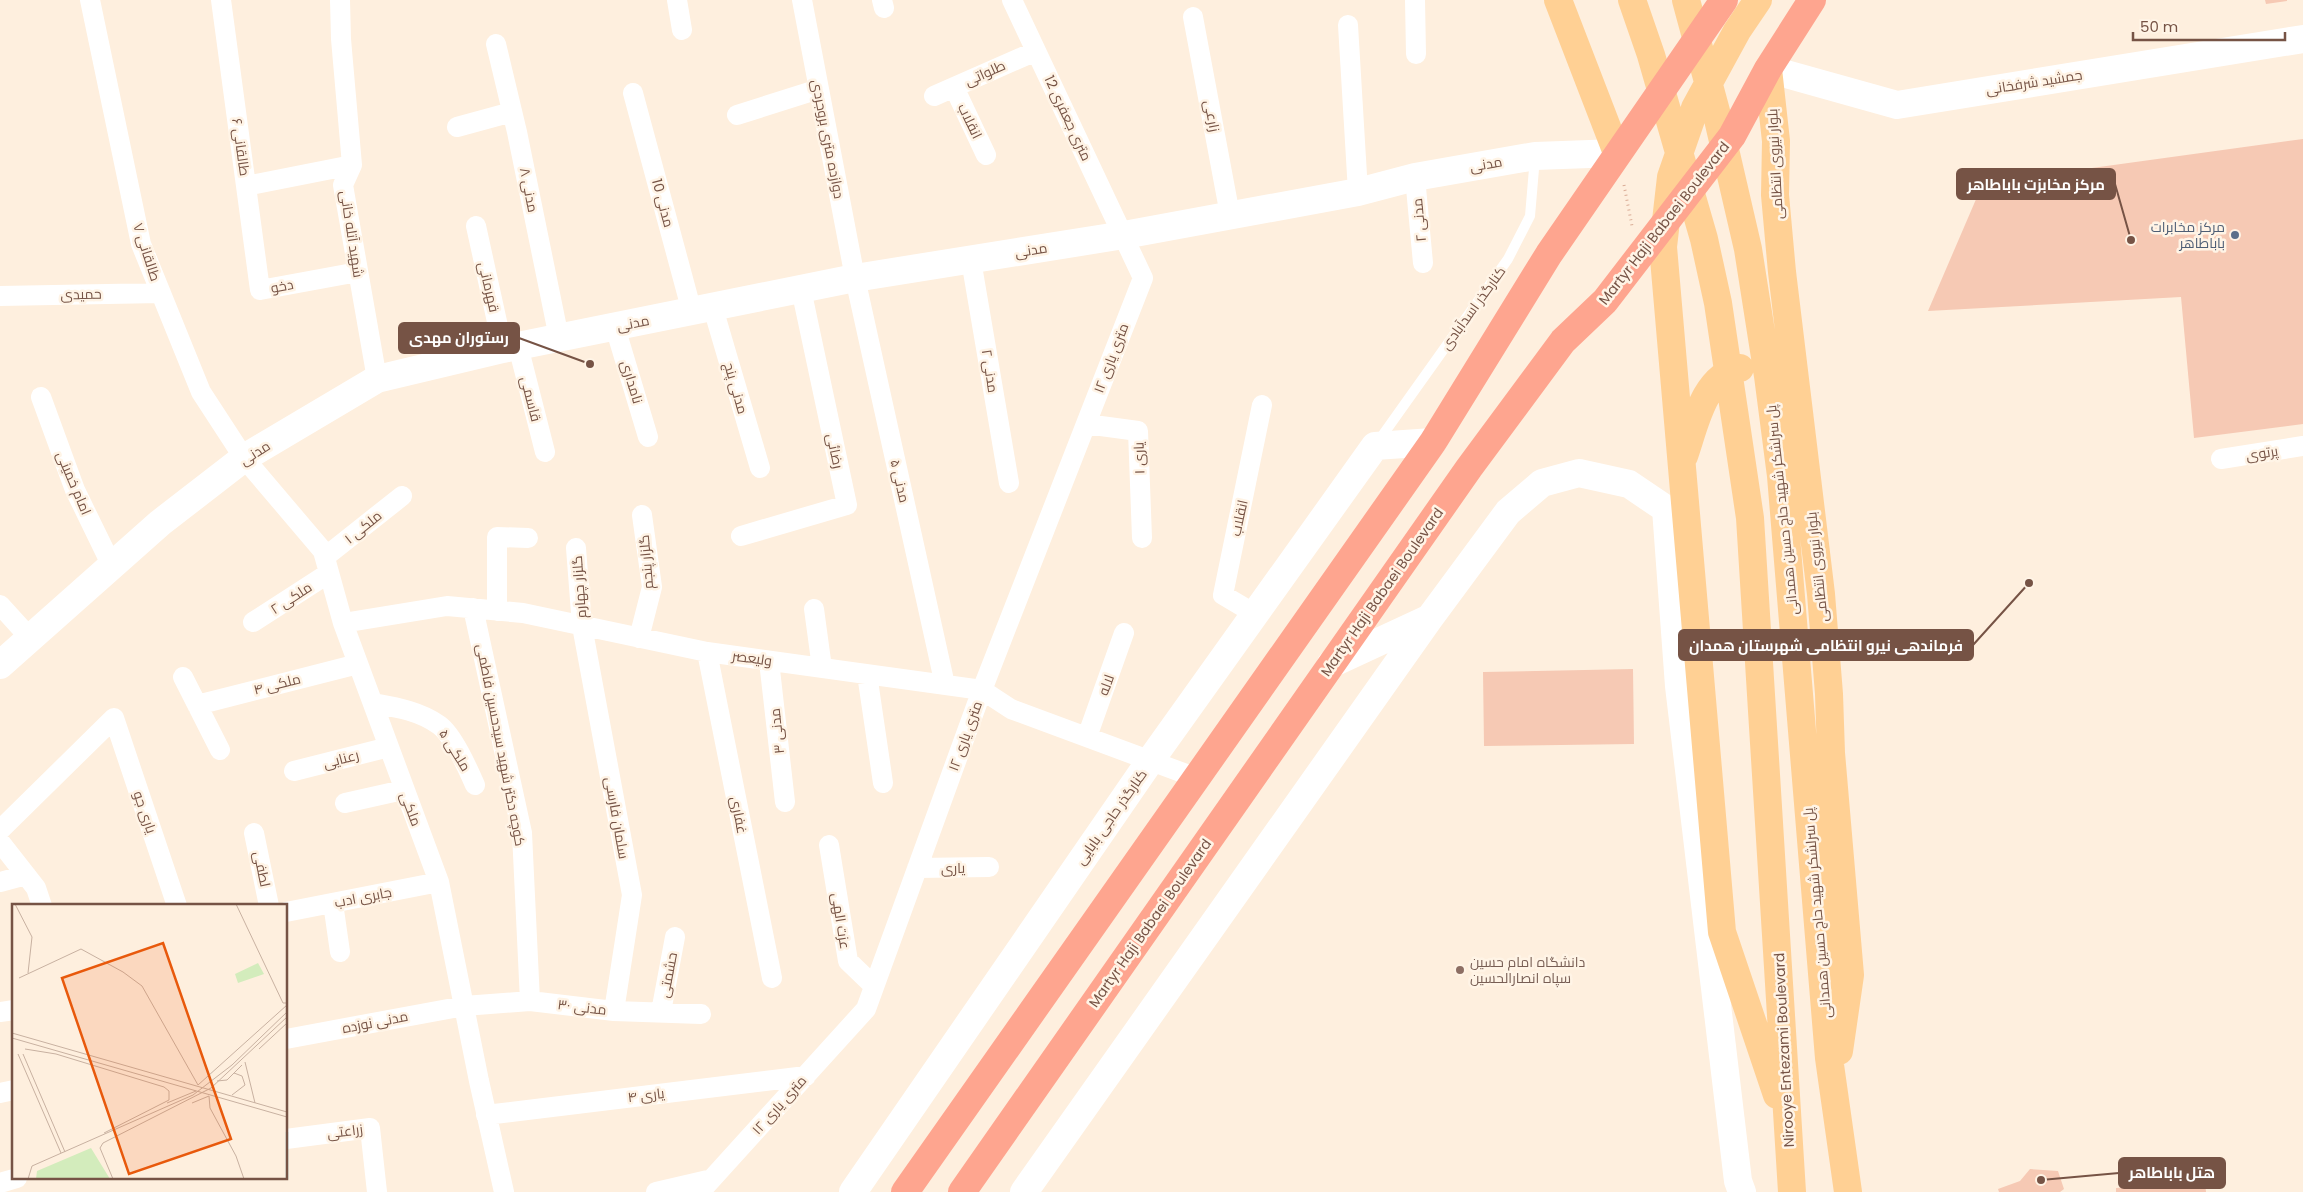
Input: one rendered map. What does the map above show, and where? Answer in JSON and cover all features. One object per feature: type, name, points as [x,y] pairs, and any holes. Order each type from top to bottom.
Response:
[{"type":"highway","points":[[905,1192],[1434,442],[1549,254],[1724,0]]},
{"type":"highway","name":"Martyr Haji Babaei Boulevard","points":[[962,1192],[1469,468],[1563,341],[1605,301],[1732,136],[1768,69],[1812,0]]},
{"type":"highway","points":[[1256,694],[1291,721]]},
{"type":"main road","points":[[1558,0],[1617,153]]},
{"type":"main road","name":"Nirooye Entezami Boulevard","points":[[1632,0],[1670,119],[1704,239],[1718,303],[1750,518],[1776,908],[1792,1192]]},
{"type":"main road","name":"پل سرلشکر شهید حاج حسین همدانی","points":[[1686,0],[1717,116],[1748,249],[1768,376],[1781,476],[1833,1095]]},
{"type":"main road","points":[[1758,0],[1738,31],[1695,108],[1671,177],[1663,248],[1722,932],[1789,1130]]},
{"type":"main road","name":"جمشید شرفخانی","points":[[1768,69],[1897,105],[2303,38]]},
{"type":"main road","name":"بلوار نیروی انتظامی","points":[[1768,69],[1776,141],[1775,195],[1821,594],[1829,694],[1831,753],[1850,976],[1833,1095]]},
{"type":"main road","name":"مدنی","points":[[0,664],[160,523],[244,458],[377,379],[510,347],[855,278],[1124,235],[1358,192],[1415,177],[1535,156],[1617,153]]},
{"type":"main road","points":[[1742,1192],[1736,1171],[1679,686],[1666,509],[1702,402],[1713,386],[1726,374],[1738,368],[1756,366],[1769,366],[1795,381]]},
{"type":"main road","points":[[1375,446],[1434,442]]},
{"type":"main road","name":"کنارگذر حاجی بابایی","points":[[852,1192],[1150,761],[1375,446]]},
{"type":"main road","points":[[1024,1192],[1429,618],[1508,512],[1542,483],[1578,472],[1629,484],[1666,509]]},
{"type":"main road","points":[[1332,664],[1429,618]]},
{"type":"main road","points":[[1833,1095],[1848,1192]]},
{"type":"street","name":"طالقانی ۷","points":[[90,0],[142,244],[201,392],[244,458]]},
{"type":"street","name":"طالقانی ۶","points":[[221,0],[248,195],[352,165]]},
{"type":"street","name":"شهید آتله خانی","points":[[340,0],[341,39],[352,165],[343,185],[377,379]]},
{"type":"street","points":[[677,0],[682,30]]},
{"type":"street","name":"دوازده متری بروجردی","points":[[802,0],[855,278]]},
{"type":"street","name":"12 متری جعفری","points":[[1012,0],[1124,235]]},
{"type":"street","points":[[1415,0],[1416,54]]},
{"type":"street","name":"زارعی","points":[[1193,17],[1230,215]]},
{"type":"street","points":[[1348,25],[1358,192]]},
{"type":"street","name":"مدنی ۸","points":[[496,44],[559,338]]},
{"type":"street","name":"طلواتی","points":[[934,96],[1036,51]]},
{"type":"street","name":"انقلاب","points":[[954,88],[986,155]]},
{"type":"street","points":[[737,115],[819,89]]},
{"type":"street","name":"مدنی 10","points":[[633,93],[702,310]]},
{"type":"street","points":[[457,127],[512,112]]},
{"type":"street","name":"مدنی ۲","points":[[1415,177],[1423,263]]},
{"type":"street","name":"دخو","points":[[248,195],[260,290],[358,272]]},
{"type":"street","name":"قهرمانی","points":[[476,226],[510,347]]},
{"type":"street","name":"۱۲ متری یاری","points":[[706,1186],[866,1009],[982,690],[1143,278],[1124,235]]},
{"type":"street","name":"مدنی ۲","points":[[971,260],[1008,483]]},
{"type":"street","name":"مدنی ۵","points":[[855,278],[945,685]]},
{"type":"street","name":"رضائی","points":[[741,536],[847,505],[801,289]]},
{"type":"street","name":"حمیدی","points":[[0,296],[161,293]]},
{"type":"street","name":"مدنی پنج","points":[[702,310],[760,468]]},
{"type":"street","name":"نامداری","points":[[615,327],[648,437]]},
{"type":"street","name":"قاسمی","points":[[510,347],[545,452]]},
{"type":"street","name":"امام خمینی","points":[[41,397],[75,490],[112,566]]},
{"type":"street","name":"انقلاب","points":[[1255,614],[1223,596],[1262,405]]},
{"type":"street","name":"یاری ۱","points":[[1086,424],[1138,431],[1142,538]]},
{"type":"street","name":"پرتوی","points":[[2221,459],[2303,446]]},
{"type":"street","name":"ملکی","points":[[244,458],[323,551],[343,623],[403,790],[439,882],[486,1115],[504,1192]]},
{"type":"street","name":"ملکی ۱","points":[[327,565],[402,496]]},
{"type":"street","name":"گلزار پنجم","points":[[640,638],[652,587],[642,515]]},
{"type":"street","points":[[497,611],[497,537],[528,538]]},
{"type":"street","name":"گلزار چهارم","points":[[576,548],[582,626]]},
{"type":"street","name":"ملکی ۲","points":[[253,622],[327,565]]},
{"type":"street","points":[[0,605],[30,638]]},
{"type":"street","name":"ولیعصر","points":[[343,623],[447,606],[523,613],[706,652],[982,690],[1011,709],[1197,778]]},
{"type":"street","name":"کوچه دکتر شهید سیدحسین فاطمی","points":[[473,608],[522,833],[530,1001]]},
{"type":"street","points":[[814,609],[822,668]]},
{"type":"street","name":"سلمان فارسی","points":[[582,626],[632,895],[614,1011]]},
{"type":"street","name":"لاله","points":[[1087,737],[1124,633]]},
{"type":"street","name":"غفاری","points":[[706,652],[772,978]]},
{"type":"street","name":"مدنی ۳","points":[[769,660],[785,802]]},
{"type":"street","name":"ملکی ۴","points":[[197,705],[358,664]]},
{"type":"street","points":[[867,674],[883,783]]},
{"type":"street","points":[[183,677],[220,750]]},
{"type":"street","name":"ملکی ۵","points":[[373,703],[407,710],[440,726],[464,759],[475,785]]},
{"type":"street","name":"یاری جو","points":[[0,830],[114,718],[176,904]]},
{"type":"street","name":"رعنایی","points":[[294,771],[388,747]]},
{"type":"street","points":[[346,803],[403,790]]},
{"type":"street","name":"لطفی","points":[[254,833],[269,904]]},
{"type":"street","points":[[0,842],[36,888],[41,904]]},
{"type":"street","name":"عزت الهی","points":[[829,845],[848,961],[874,986]]},
{"type":"street","name":"یاری","points":[[917,868],[989,867]]},
{"type":"street","points":[[0,882],[26,875]]},
{"type":"street","name":"جابری ادب","points":[[288,912],[439,882]]},
{"type":"street","points":[[333,903],[340,952]]},
{"type":"street","name":"حشمتی","points":[[660,1012],[675,937]]},
{"type":"street","name":"مدنی ۳۰","points":[[464,1006],[530,1001],[614,1011],[701,1014]]},
{"type":"street","name":"مدنی نوزده","points":[[288,1039],[464,1006]]},
{"type":"street","name":"یاری ۴","points":[[486,1115],[806,1076]]},
{"type":"street","name":"زراعتی","points":[[288,1139],[370,1128],[377,1192]]},
{"type":"street","points":[[656,1192],[706,1186]]},
{"type":"lane","name":"کنارگذر اسدآبادی","points":[[1375,446],[1508,259],[1530,216],[1535,156]]},
{"type":"path","points":[[1617,153],[1639,259]]},
{"type":"building","points":[[2265,0],[2287,0],[2287,1],[2266,4]]},
{"type":"building","points":[[2303,139],[2303,424],[2194,438],[2181,297],[1928,311],[1983,183]]},
{"type":"building","points":[[1633,669],[1634,744],[1484,746],[1483,672]]},
{"type":"building","points":[[2030,1169],[2058,1171],[2064,1189],[2060,1192],[1999,1192],[1998,1189],[2020,1181]]},
{"type":"building","points":[[2205,1182],[2206,1192],[2116,1192],[2116,1188]]},
{"type":"place","name":"مرکز مخابرات باباطاهر","points":[[2235,235]]},
{"type":"place","name":"مرکز مخابزت باباطاهر","points":[[2131,240]]},
{"type":"place","name":"رستوران مهدی","points":[[590,364]]},
{"type":"place","name":"فرماندهی نیرو انتظامی شهرستان همدان","points":[[2029,583]]},
{"type":"place","name":"دانشگاه امام حسین سپاه انصارالحسین","points":[[1460,970]]},
{"type":"place","name":"هتل باباطاهر","points":[[2041,1180]]}]
